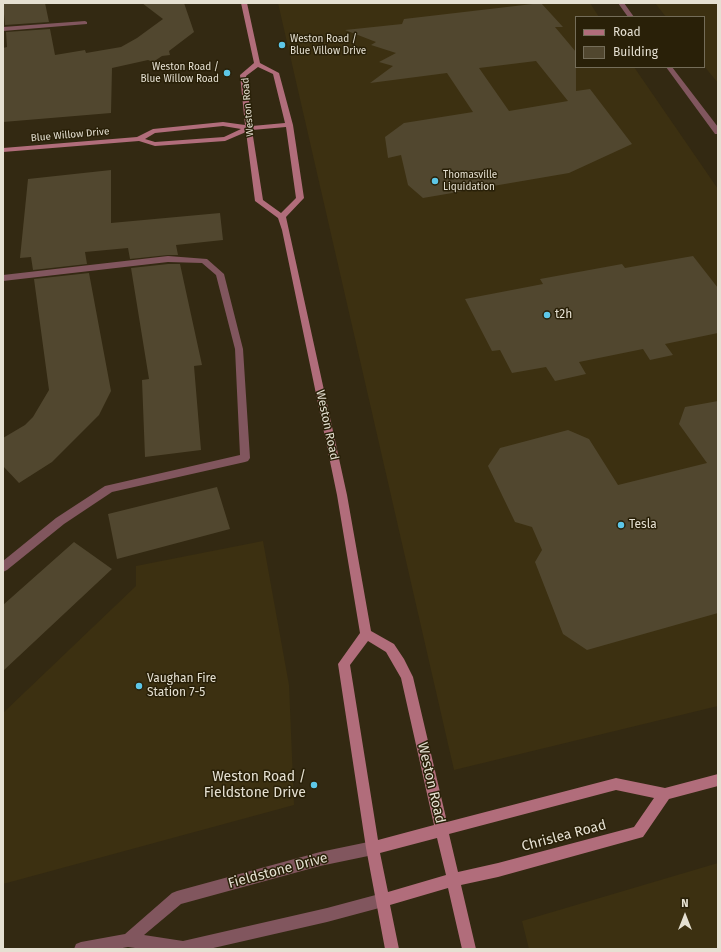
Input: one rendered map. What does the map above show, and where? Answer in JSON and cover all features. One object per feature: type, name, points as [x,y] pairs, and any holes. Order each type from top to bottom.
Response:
[{"type":"main road","name":"Weston Road","points":[[244,3],[257,64]]},
{"type":"main road","name":"Weston Road","points":[[257,64],[276,73],[289,125],[300,198],[282,217]]},
{"type":"main road","name":"Weston Road","points":[[257,64],[243,75],[246,110],[260,201],[282,217],[342,495],[366,634],[390,648],[406,677],[469,949]]},
{"type":"main road","name":"Blue Willow Drive","points":[[139,139],[153,131],[208,125],[223,124],[249,128],[289,125]]},
{"type":"main road","name":"Blue Willow Drive","points":[[3,150],[139,139],[155,144],[226,139],[249,128]]},
{"type":"main road","points":[[366,634],[344,664],[373,848],[392,949]]},
{"type":"main road","points":[[442,829],[616,784],[665,794],[718,780]]},
{"type":"main road","name":"Chrislea Road","points":[[453,880],[498,870],[638,832],[665,794]]},
{"type":"main road","name":"Fieldstone Drive","points":[[373,848],[442,829]]},
{"type":"main road","name":"Fieldstone Drive","points":[[383,900],[453,880]]},
{"type":"street","points":[[621,3],[630,16]]},
{"type":"street","points":[[3,29],[85,23]]},
{"type":"street","points":[[670,68],[718,132]]},
{"type":"street","points":[[3,278],[168,259],[204,261],[220,274],[239,349],[245,458],[109,489],[60,521],[3,567]]},
{"type":"street","name":"Fieldstone Drive","points":[[128,940],[177,898],[320,859],[373,848]]},
{"type":"street","name":"Fieldstone Drive","points":[[80,949],[128,940],[183,948],[327,915],[383,900]]},
{"type":"shaded area","points":[[278,3],[590,3],[598,16],[575,16],[575,68],[635,68],[718,189],[718,706],[454,770]]},
{"type":"shaded area","points":[[655,3],[718,3],[718,83],[705,67],[705,16],[665,16]]},
{"type":"shaded area","points":[[263,541],[289,685],[294,805],[3,884],[3,713],[136,586],[136,566]]},
{"type":"shaded area","points":[[718,863],[718,949],[529,949],[522,921]]},
{"type":"building","points":[[3,3],[45,3],[49,22],[5,25]]},
{"type":"building","points":[[142,3],[184,3],[194,32],[169,51],[170,55],[162,56],[153,62],[148,60],[112,68],[111,113],[3,122],[3,48],[7,47],[6,32],[50,29],[55,55],[85,50],[86,53],[121,47],[137,38],[163,19]]},
{"type":"building","points":[[541,3],[563,27],[555,27],[575,51],[576,91],[590,89],[632,144],[569,173],[423,198],[408,185],[401,155],[388,158],[385,137],[404,123],[473,112],[447,73],[370,83],[393,66],[379,62],[396,53],[371,45],[376,42],[345,30],[402,24],[404,19]],"holes":[[[536,61],[568,101],[509,111],[479,68]]]},
{"type":"building","points":[[111,170],[111,223],[220,213],[223,240],[176,245],[178,255],[130,259],[128,248],[85,252],[87,264],[33,270],[31,257],[20,258],[28,179]]},
{"type":"building","points":[[693,256],[718,288],[718,333],[665,344],[673,355],[650,360],[643,349],[579,362],[586,374],[555,381],[546,367],[512,373],[500,350],[492,351],[465,299],[543,284],[540,279],[622,264],[625,268]]},
{"type":"building","points":[[180,264],[202,365],[194,366],[201,450],[145,457],[142,380],[149,379],[131,268]]},
{"type":"building","points":[[89,273],[111,391],[99,415],[52,462],[19,483],[3,466],[3,438],[25,425],[33,417],[49,390],[34,279]]},
{"type":"building","name":"Tesla","points":[[718,401],[718,613],[587,650],[563,634],[535,562],[542,550],[532,527],[515,522],[488,466],[500,448],[568,430],[589,439],[618,485],[707,463],[679,424],[685,407]]},
{"type":"building","points":[[217,487],[230,529],[117,559],[108,514]]},
{"type":"building","points":[[74,542],[112,569],[3,671],[3,605]]},
{"type":"place","name":"Weston Road / Blue Villow Drive","points":[[282,45]]},
{"type":"place","name":"Weston Road / Blue Willow Road","points":[[227,73]]},
{"type":"place","name":"Thomasville Liquidation","points":[[435,181]]},
{"type":"place","name":"t2h","points":[[547,315]]},
{"type":"place","name":"Tesla","points":[[621,525]]},
{"type":"place","name":"Vaughan Fire Station 7-5","points":[[139,686]]},
{"type":"place","name":"Weston Road / Fieldstone Drive","points":[[314,785]]}]
